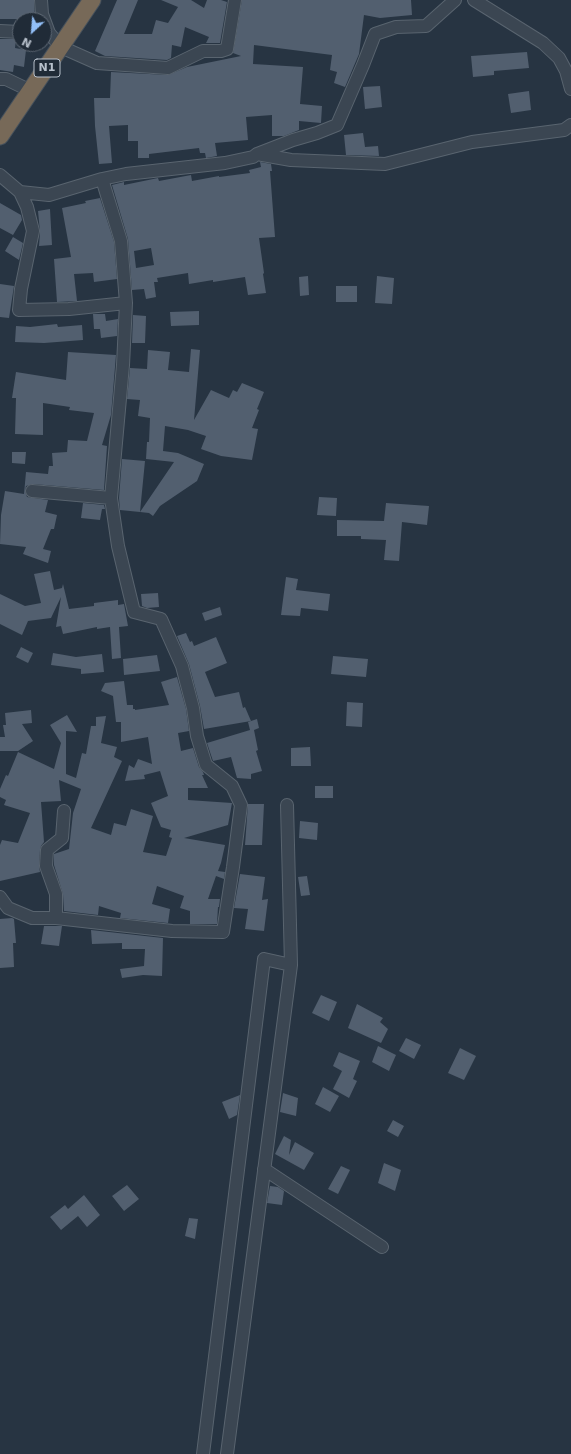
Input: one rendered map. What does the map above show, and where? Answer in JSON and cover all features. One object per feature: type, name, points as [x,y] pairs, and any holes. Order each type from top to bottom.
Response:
[{"type":"highway","name":"N1","points":[[0,136],[92,0]]},
{"type":"street","points":[[41,0],[42,12]]},
{"type":"street","points":[[52,39],[61,47],[97,63],[168,68],[203,51],[221,51],[227,49],[235,0]]},
{"type":"street","points":[[20,192],[49,195],[102,179],[126,174],[225,163],[252,157],[293,140],[337,125],[375,34],[396,27],[426,26],[455,0]]},
{"type":"street","points":[[474,0],[543,43],[559,58],[566,71],[571,89]]},
{"type":"street","points":[[0,31],[12,32]]},
{"type":"street","points":[[0,79],[6,79],[31,91]]},
{"type":"street","points":[[257,154],[291,160],[385,164],[472,142],[564,130],[571,125]]},
{"type":"street","points":[[0,175],[20,192],[27,207],[33,231],[21,289],[19,310],[69,309],[126,303]]},
{"type":"street","points":[[0,897],[8,908],[32,918],[56,918],[172,931],[222,932],[233,867],[241,805],[232,786],[206,766],[197,736],[193,708],[182,666],[161,619],[134,612],[118,546],[111,498],[123,365],[126,303],[121,241],[102,179]]},
{"type":"street","points":[[32,491],[111,498]]},
{"type":"street","points":[[227,1454],[291,965],[287,805]]},
{"type":"street","points":[[56,918],[56,894],[46,866],[47,850],[62,838],[64,811]]},
{"type":"street","points":[[204,1454],[264,958],[291,965]]},
{"type":"street","points":[[264,1169],[382,1247]]},
{"type":"building","points":[[0,0],[34,0],[35,12],[12,12],[12,19],[0,19]]},
{"type":"building","points":[[117,0],[138,0],[124,34],[152,34],[156,20],[168,23],[178,7],[161,0],[191,0],[204,8],[207,0],[221,0],[227,2],[220,43],[206,43],[209,37],[185,27],[181,47],[172,45],[171,58],[167,60],[105,56],[95,51]]},
{"type":"building","points":[[242,0],[411,0],[412,15],[380,18],[364,15],[359,54],[345,87],[334,83],[337,72],[330,70],[332,55],[254,45],[253,64],[303,67],[300,104],[322,106],[321,123],[299,121],[299,130],[284,136],[272,136],[272,115],[246,117],[248,140],[215,143],[217,156],[206,158],[205,153],[200,153],[199,148],[149,154],[149,158],[138,158],[138,141],[128,141],[128,125],[109,126],[112,163],[99,164],[94,98],[110,98],[111,72],[168,75],[187,67],[241,56],[233,53]]},
{"type":"building","points":[[0,39],[12,39],[12,52],[26,52],[24,67],[14,65],[13,72],[0,70]]},
{"type":"building","points":[[527,52],[529,68],[494,71],[494,75],[473,77],[471,56]]},
{"type":"building","points":[[380,86],[382,107],[365,109],[363,87]]},
{"type":"building","points":[[529,91],[531,110],[511,113],[508,94]]},
{"type":"building","points":[[363,133],[365,147],[378,146],[379,156],[346,155],[344,135]]},
{"type":"building","points":[[260,162],[271,164],[272,171],[270,171],[275,237],[259,238],[266,293],[248,295],[245,277],[189,284],[188,273],[157,278],[158,282],[154,282],[156,297],[146,299],[144,289],[132,290],[128,239],[112,185],[124,182],[124,185],[158,178],[159,181],[191,175],[192,181],[219,176],[250,173],[249,170],[261,167]],"holes":[[[151,248],[154,265],[136,268],[134,251]]]},
{"type":"building","points":[[100,198],[114,242],[117,279],[94,282],[93,273],[74,274],[77,301],[57,302],[54,259],[71,257],[62,208],[86,203],[85,201]]},
{"type":"building","points":[[0,203],[21,215],[22,220],[13,235],[0,228]]},
{"type":"building","points":[[50,209],[52,245],[39,246],[40,232],[38,211]]},
{"type":"building","points":[[13,237],[23,243],[19,260],[5,251]]},
{"type":"building","points":[[308,276],[309,295],[300,296],[299,277]]},
{"type":"building","points":[[377,276],[394,278],[392,304],[375,303]]},
{"type":"building","points":[[0,284],[14,286],[9,318],[0,317]]},
{"type":"building","points":[[336,286],[357,286],[357,302],[336,302]]},
{"type":"building","points":[[199,311],[199,325],[171,326],[170,312]]},
{"type":"building","points":[[93,314],[105,314],[106,321],[118,319],[117,336],[101,338],[100,329],[94,329]]},
{"type":"building","points":[[133,315],[146,316],[145,343],[132,343]]},
{"type":"building","points":[[57,324],[58,327],[82,325],[83,340],[44,343],[15,342],[16,326],[30,327]]},
{"type":"building","points":[[191,349],[200,350],[194,420],[211,390],[229,398],[233,390],[237,392],[242,383],[264,392],[257,409],[259,410],[252,428],[258,429],[252,460],[221,456],[201,449],[206,436],[188,430],[165,426],[163,451],[178,453],[204,464],[197,481],[160,506],[153,516],[149,513],[140,512],[174,462],[146,459],[147,442],[149,442],[150,418],[138,416],[140,400],[127,399],[130,368],[147,369],[148,350],[170,352],[168,370],[189,372]]},
{"type":"building","points":[[68,352],[116,355],[111,415],[102,445],[107,446],[104,490],[33,484],[26,486],[25,491],[27,497],[48,500],[45,512],[57,515],[54,529],[51,529],[43,549],[51,551],[48,563],[23,554],[26,547],[0,544],[1,515],[5,491],[24,494],[26,472],[48,474],[49,466],[53,466],[52,453],[67,452],[68,440],[87,441],[94,413],[69,410],[70,407],[43,403],[43,435],[15,434],[16,398],[12,398],[16,372],[66,380]]},
{"type":"building","points":[[12,452],[26,452],[25,464],[12,463]]},
{"type":"building","points":[[122,459],[145,461],[140,512],[120,510],[119,498]]},
{"type":"building","points":[[319,497],[337,498],[336,516],[317,515]]},
{"type":"building","points":[[83,503],[104,505],[105,509],[102,509],[100,520],[81,518]]},
{"type":"building","points":[[386,503],[429,506],[427,525],[402,522],[399,561],[384,560],[386,540],[361,539],[361,536],[337,536],[337,520],[384,521]]},
{"type":"building","points":[[50,571],[54,590],[62,588],[63,584],[69,609],[94,606],[94,603],[118,600],[118,605],[124,604],[128,626],[119,627],[121,658],[112,659],[110,627],[97,629],[97,627],[63,634],[61,626],[56,627],[61,597],[51,618],[28,621],[22,635],[0,624],[0,594],[25,606],[41,603],[34,574]]},
{"type":"building","points":[[286,577],[298,579],[296,590],[330,594],[328,611],[301,608],[300,616],[281,615]]},
{"type":"building","points":[[158,593],[159,607],[147,608],[142,606],[141,594]]},
{"type":"building","points":[[220,607],[222,615],[205,621],[202,613]]},
{"type":"building","points":[[186,633],[190,642],[192,641],[194,646],[216,637],[227,663],[205,672],[215,697],[239,692],[243,708],[245,707],[251,721],[204,729],[200,706],[189,664],[177,636]]},
{"type":"building","points":[[21,647],[33,653],[28,663],[16,657]]},
{"type":"building","points":[[53,653],[76,657],[102,654],[104,672],[81,674],[81,669],[51,665]]},
{"type":"building","points":[[157,655],[160,671],[124,675],[123,659]]},
{"type":"building","points":[[333,656],[368,659],[366,677],[331,674]]},
{"type":"building","points":[[177,677],[186,709],[189,731],[178,733],[181,751],[193,748],[208,788],[188,788],[188,800],[232,803],[228,825],[184,838],[225,845],[218,871],[225,872],[224,879],[216,876],[208,899],[220,899],[217,924],[190,924],[190,911],[180,908],[184,896],[157,886],[152,904],[170,909],[168,923],[120,918],[121,913],[99,906],[98,915],[64,911],[63,894],[54,865],[54,854],[69,849],[73,813],[81,789],[59,780],[61,801],[41,802],[44,842],[40,850],[40,872],[0,881],[0,845],[2,840],[18,843],[30,813],[4,805],[6,800],[0,797],[0,789],[6,775],[8,776],[18,752],[54,769],[61,743],[50,725],[67,715],[77,732],[66,731],[66,774],[76,778],[82,753],[86,754],[91,726],[96,726],[96,717],[106,716],[101,743],[117,747],[114,757],[122,761],[91,828],[111,835],[114,823],[126,826],[131,809],[153,816],[143,852],[166,856],[172,838],[169,837],[171,830],[161,827],[151,803],[168,796],[160,771],[144,775],[145,779],[125,781],[129,765],[134,768],[138,759],[152,764],[148,737],[121,742],[121,722],[116,722],[113,696],[101,691],[105,683],[124,681],[127,705],[133,705],[133,709],[135,710],[169,705],[161,682]]},
{"type":"building","points":[[347,702],[363,703],[362,727],[346,726]]},
{"type":"building","points":[[31,710],[32,723],[22,724],[33,741],[18,751],[0,751],[0,737],[5,737],[3,725],[6,725],[5,713]]},
{"type":"building","points":[[257,719],[259,728],[254,730],[258,750],[256,751],[262,771],[251,774],[251,779],[237,778],[231,757],[213,761],[207,743],[250,730],[248,722]]},
{"type":"building","points":[[310,747],[311,766],[291,766],[291,748]]},
{"type":"building","points":[[315,786],[333,786],[333,798],[315,798]]},
{"type":"building","points":[[248,804],[264,804],[262,845],[245,845]]},
{"type":"building","points":[[300,821],[318,823],[317,840],[299,838]]},
{"type":"building","points":[[240,874],[265,877],[262,900],[268,899],[264,931],[245,929],[248,909],[234,908]]},
{"type":"building","points":[[307,876],[310,895],[301,896],[298,877]]},
{"type":"building","points":[[0,919],[14,919],[16,943],[13,943],[14,967],[0,968]]},
{"type":"building","points":[[44,926],[62,926],[59,946],[41,944]]},
{"type":"building","points":[[91,930],[163,938],[162,976],[143,975],[122,978],[120,969],[144,966],[145,949],[122,949],[122,943],[92,944]]},
{"type":"building","points":[[321,995],[337,1002],[329,1021],[312,1013]]},
{"type":"building","points":[[357,1004],[383,1018],[380,1022],[388,1029],[381,1043],[348,1028]]},
{"type":"building","points":[[406,1038],[421,1045],[414,1059],[399,1051]]},
{"type":"building","points":[[378,1046],[396,1055],[389,1071],[372,1062]]},
{"type":"building","points":[[460,1048],[476,1056],[464,1080],[448,1073]]},
{"type":"building","points":[[339,1052],[360,1061],[353,1079],[357,1081],[349,1098],[333,1089],[342,1071],[333,1066]]},
{"type":"building","points":[[323,1087],[339,1096],[330,1112],[315,1104]]},
{"type":"building","points":[[283,1093],[298,1098],[296,1116],[280,1112]]},
{"type":"building","points":[[240,1095],[237,1115],[229,1119],[222,1102]]},
{"type":"building","points":[[393,1120],[404,1126],[398,1137],[387,1131]]},
{"type":"building","points":[[284,1136],[291,1140],[289,1155],[295,1142],[314,1153],[304,1170],[275,1154]]},
{"type":"building","points":[[384,1163],[401,1170],[395,1191],[378,1183]]},
{"type":"building","points":[[341,1166],[350,1170],[338,1194],[328,1189]]},
{"type":"building","points":[[127,1185],[139,1199],[124,1211],[112,1196]]},
{"type":"building","points":[[270,1186],[278,1187],[284,1191],[282,1205],[267,1203]]},
{"type":"building","points":[[84,1195],[100,1215],[87,1227],[78,1216],[61,1230],[50,1217],[65,1205],[68,1209]]},
{"type":"building","points":[[189,1218],[198,1219],[195,1239],[185,1236]]}]
